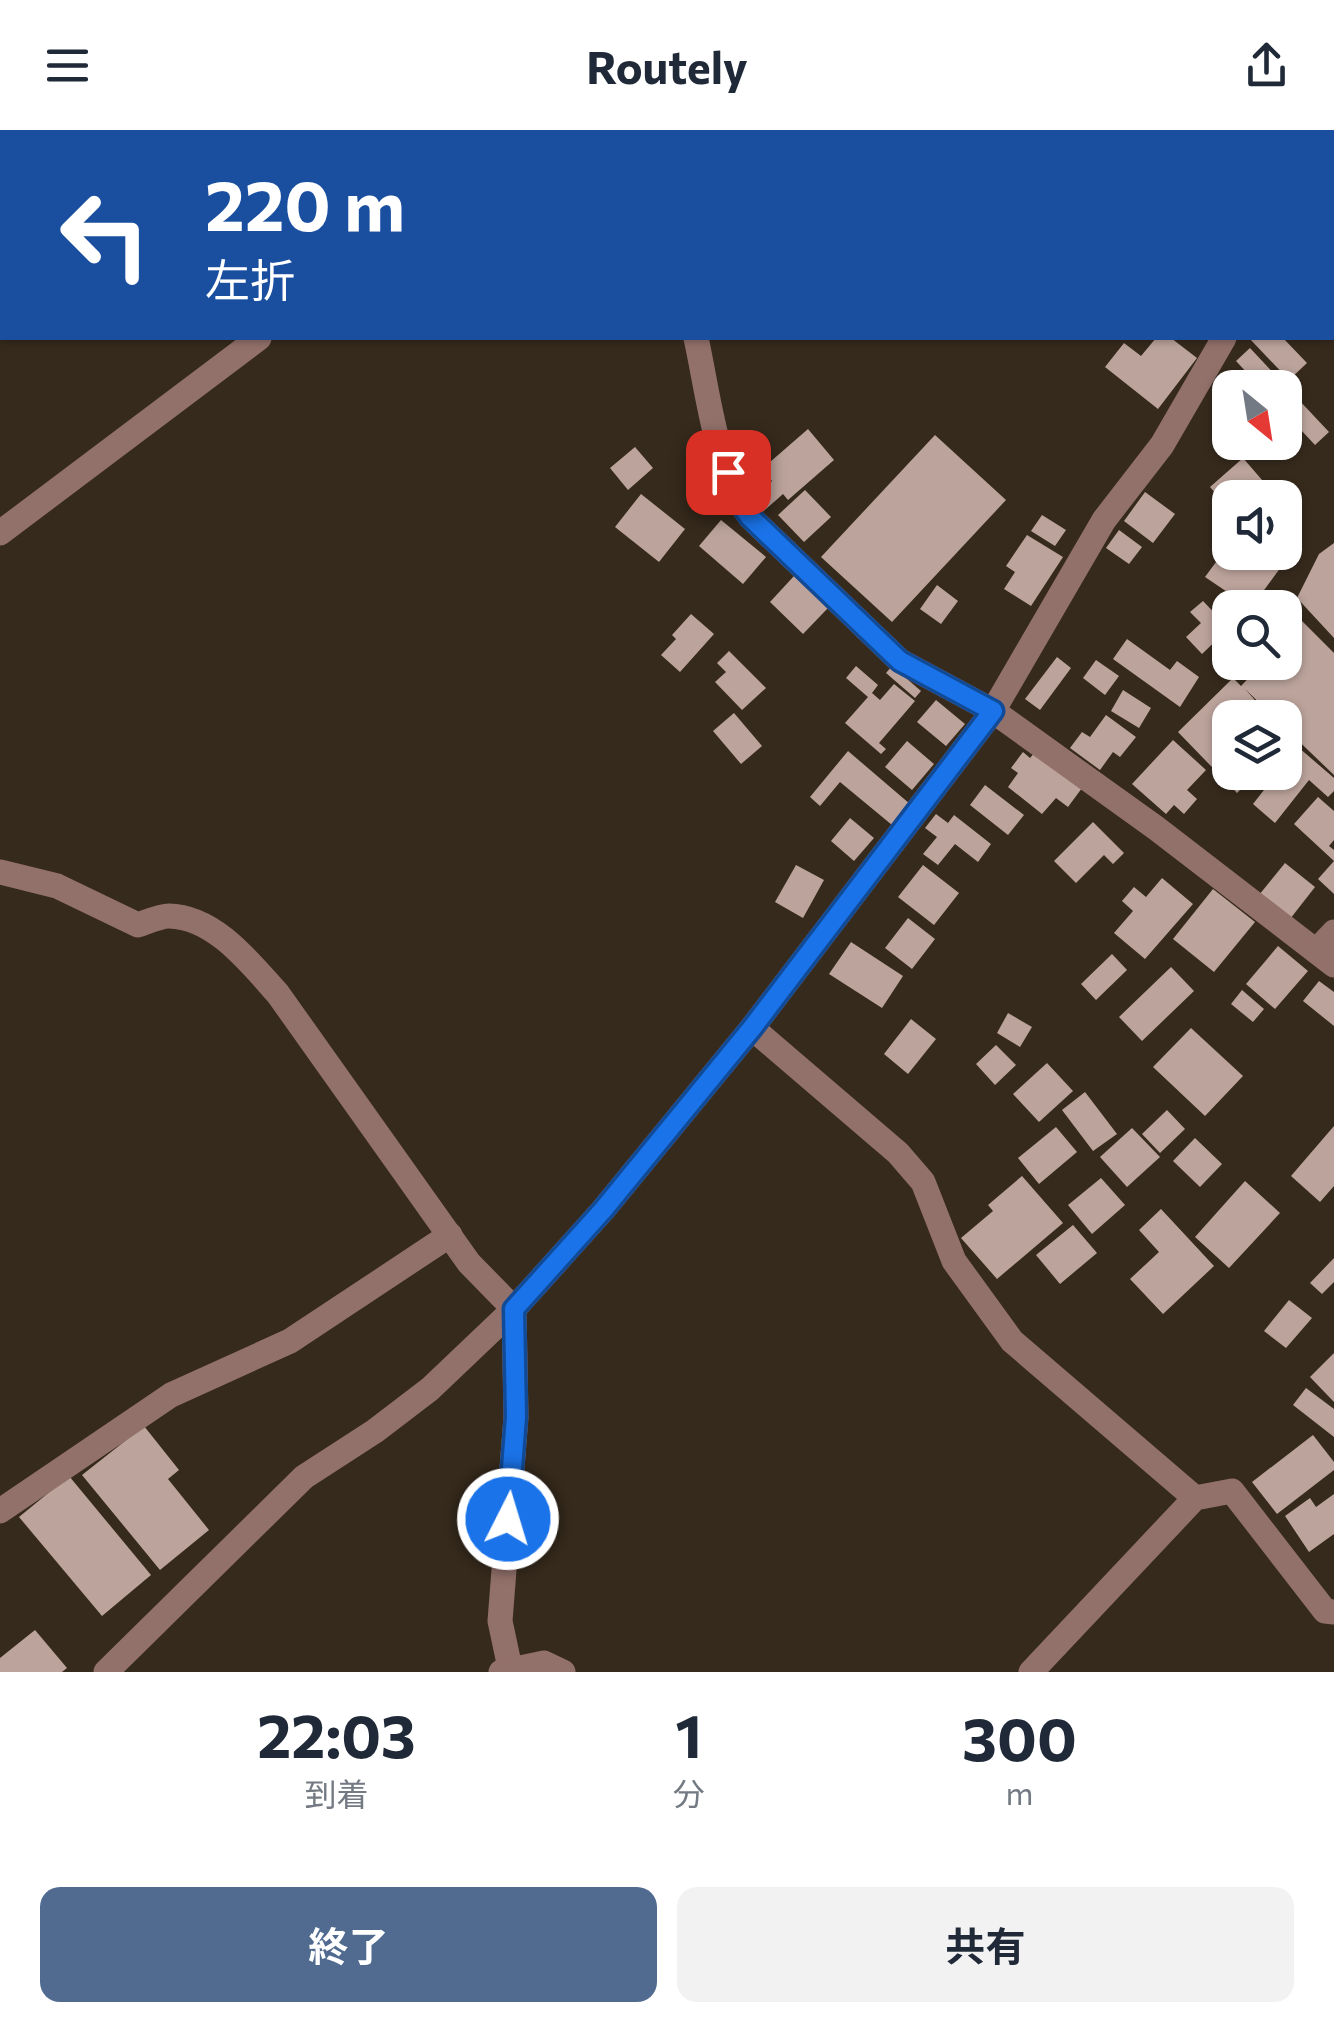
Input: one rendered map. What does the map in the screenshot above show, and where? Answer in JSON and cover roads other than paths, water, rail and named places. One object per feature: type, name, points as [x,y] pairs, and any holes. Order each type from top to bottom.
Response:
[{"type":"street","points":[[0,532],[257,340]]},
{"type":"street","points":[[696,340],[734,494],[750,517],[900,661],[993,711],[1156,828],[1325,958],[1334,932]]},
{"type":"street","points":[[106,1672],[304,1476],[376,1431],[430,1388],[514,1309],[603,1210],[752,1028],[993,711],[1104,520],[1162,445],[1217,340]]},
{"type":"street","points":[[0,872],[57,886],[138,925],[168,916],[200,924],[242,954],[278,994],[470,1262],[514,1309],[516,1417],[500,1620],[506,1670],[544,1663],[563,1672]]},
{"type":"street","points":[[752,1028],[898,1153],[923,1182],[954,1261],[1012,1341],[1195,1498]]},
{"type":"street","points":[[0,1511],[172,1395],[290,1341],[450,1235]]},
{"type":"street","points":[[1031,1672],[1195,1498],[1232,1491],[1331,1614]]}]
